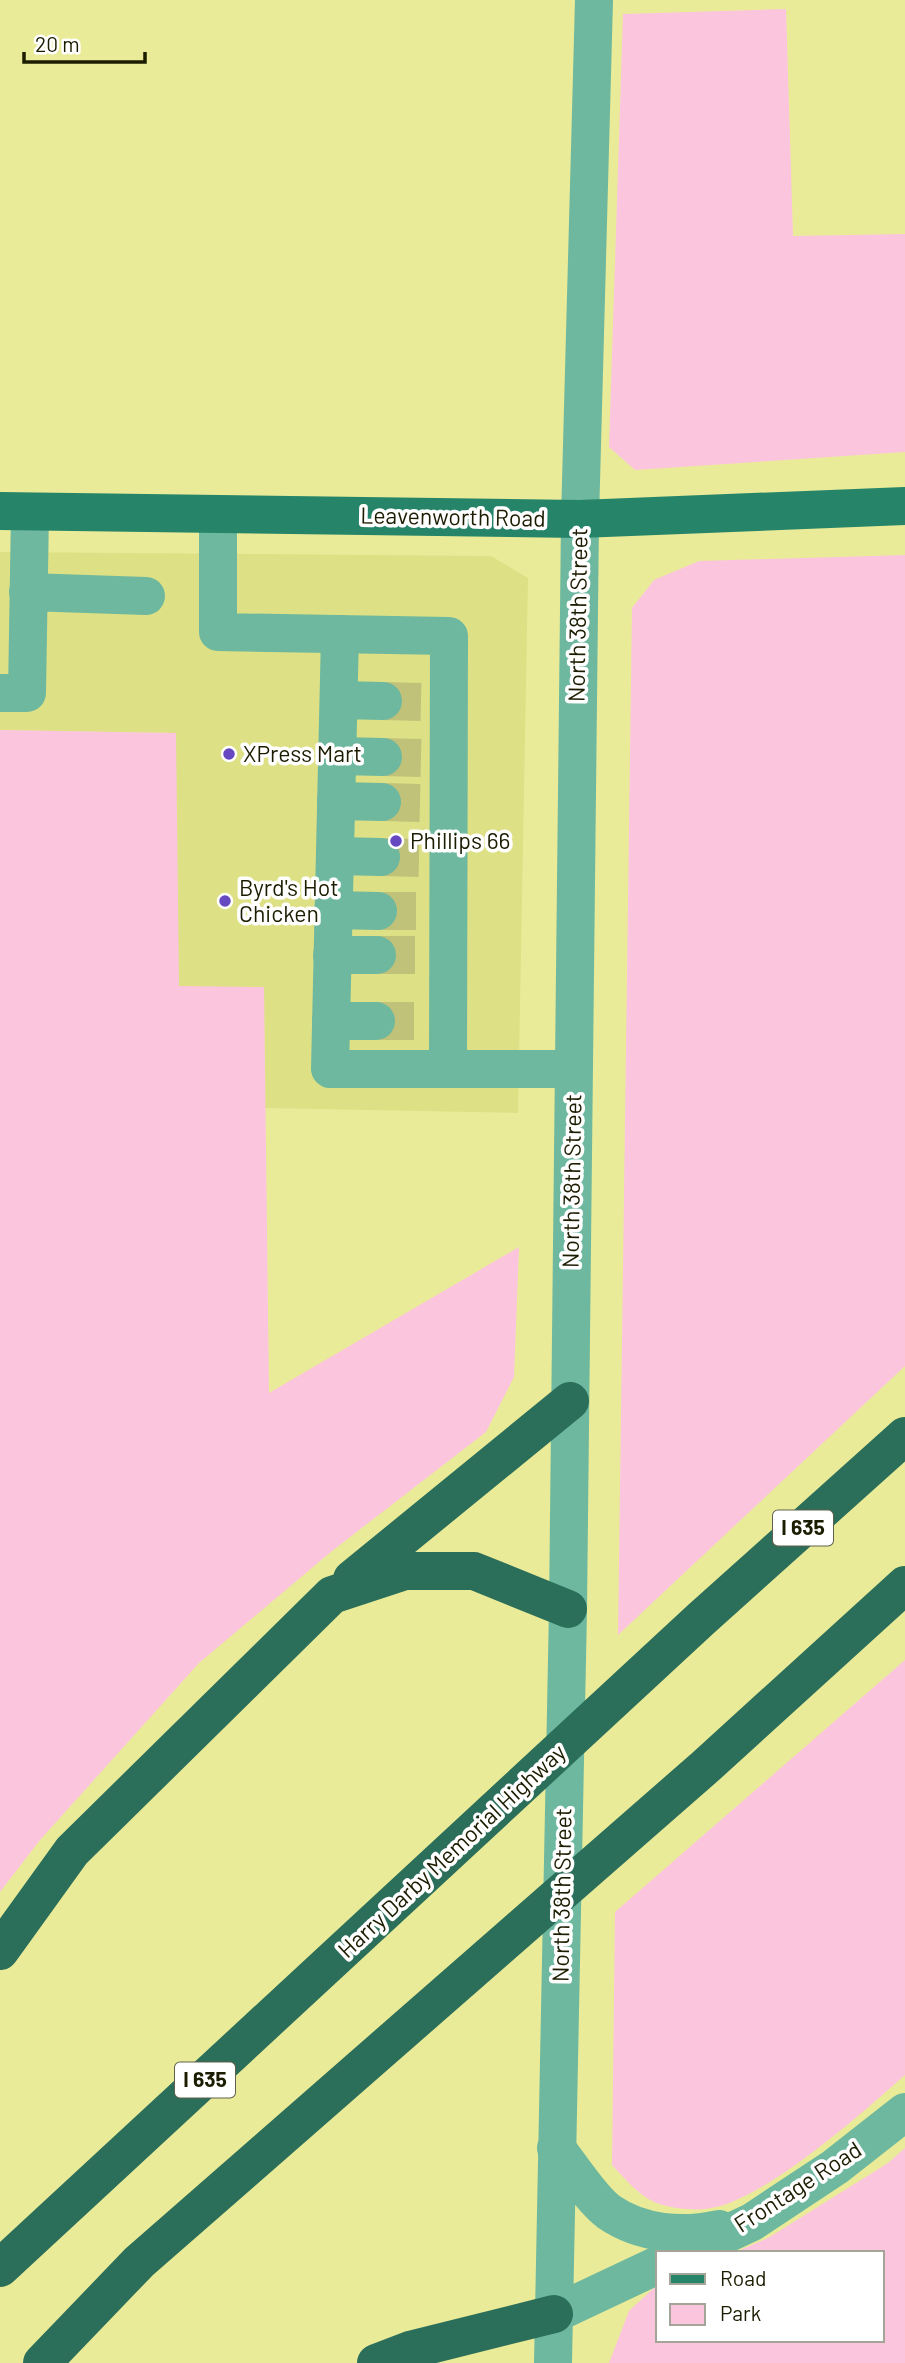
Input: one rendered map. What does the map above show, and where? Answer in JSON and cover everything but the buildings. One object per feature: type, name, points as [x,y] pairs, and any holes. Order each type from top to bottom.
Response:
[{"type":"highway","points":[[0,1951],[72,1851],[332,1595],[570,1401]]},
{"type":"highway","name":"Harry Darby Memorial Highway","points":[[0,2268],[701,1619],[905,1436]]},
{"type":"highway","points":[[332,1595],[405,1571],[474,1571],[568,1609]]},
{"type":"highway","points":[[42,2363],[139,2262],[705,1768],[905,1585]]},
{"type":"highway","points":[[376,2363],[410,2350],[554,2314]]},
{"type":"main road","name":"Leavenworth Road","points":[[15,511],[580,519],[905,506]]},
{"type":"street","name":"North 38th Street","points":[[553,2363],[568,1609],[580,519],[594,0]]},
{"type":"street","points":[[0,693],[27,693],[28,592],[15,511]]},
{"type":"street","points":[[218,514],[218,632],[449,636],[437,703],[434,1022],[448,1069]]},
{"type":"street","points":[[28,592],[146,596]]},
{"type":"street","points":[[340,634],[330,1069],[573,1069]]},
{"type":"street","points":[[339,700],[383,701]]},
{"type":"street","points":[[338,756],[383,757]]},
{"type":"street","points":[[336,801],[382,803]]},
{"type":"street","points":[[335,856],[381,857]]},
{"type":"street","points":[[333,910],[378,911]]},
{"type":"street","points":[[332,955],[377,954]]},
{"type":"street","points":[[331,1021],[376,1021]]},
{"type":"street","name":"Frontage Road","points":[[690,2251],[751,2222],[835,2167],[905,2112]]},
{"type":"street","points":[[556,2148],[608,2211],[645,2229],[690,2236],[751,2222]]},
{"type":"street","points":[[554,2314],[656,2266]]},
{"type":"shaded area","points":[[0,552],[491,556],[528,578],[518,1113],[265,1108],[264,987],[179,987],[175,733],[0,730]]},
{"type":"green space","points":[[786,9],[793,236],[905,234],[905,452],[635,470],[609,447],[623,14]]},
{"type":"green space","points":[[905,555],[905,1366],[618,1635],[632,608],[654,580],[699,561]]},
{"type":"green space","points":[[0,730],[176,733],[179,986],[264,987],[269,1393],[519,1247],[514,1377],[486,1432],[332,1551],[199,1663],[40,1840],[0,1892]]},
{"type":"green space","points":[[905,1660],[905,2075],[838,2133],[754,2192],[728,2204],[705,2209],[676,2208],[659,2204],[637,2190],[612,2165],[615,1912]]},
{"type":"green space","points":[[905,2148],[905,2363],[609,2363],[629,2311],[656,2286],[656,2342],[884,2342],[884,2251],[738,2251],[768,2238],[888,2163]]},
{"type":"tunnel","points":[[383,701],[425,702]]},
{"type":"tunnel","points":[[383,757],[425,758]]},
{"type":"tunnel","points":[[382,802],[424,803]]},
{"type":"tunnel","points":[[381,857],[424,858]]},
{"type":"tunnel","points":[[378,911],[422,911]]},
{"type":"tunnel","points":[[377,955],[424,955]]},
{"type":"tunnel","points":[[376,1021],[419,1021]]},
{"type":"place","name":"XPress Mart","points":[[229,754]]},
{"type":"place","name":"Phillips 66","points":[[396,841]]},
{"type":"place","name":"Byrd's Hot Chicken","points":[[225,901]]}]
